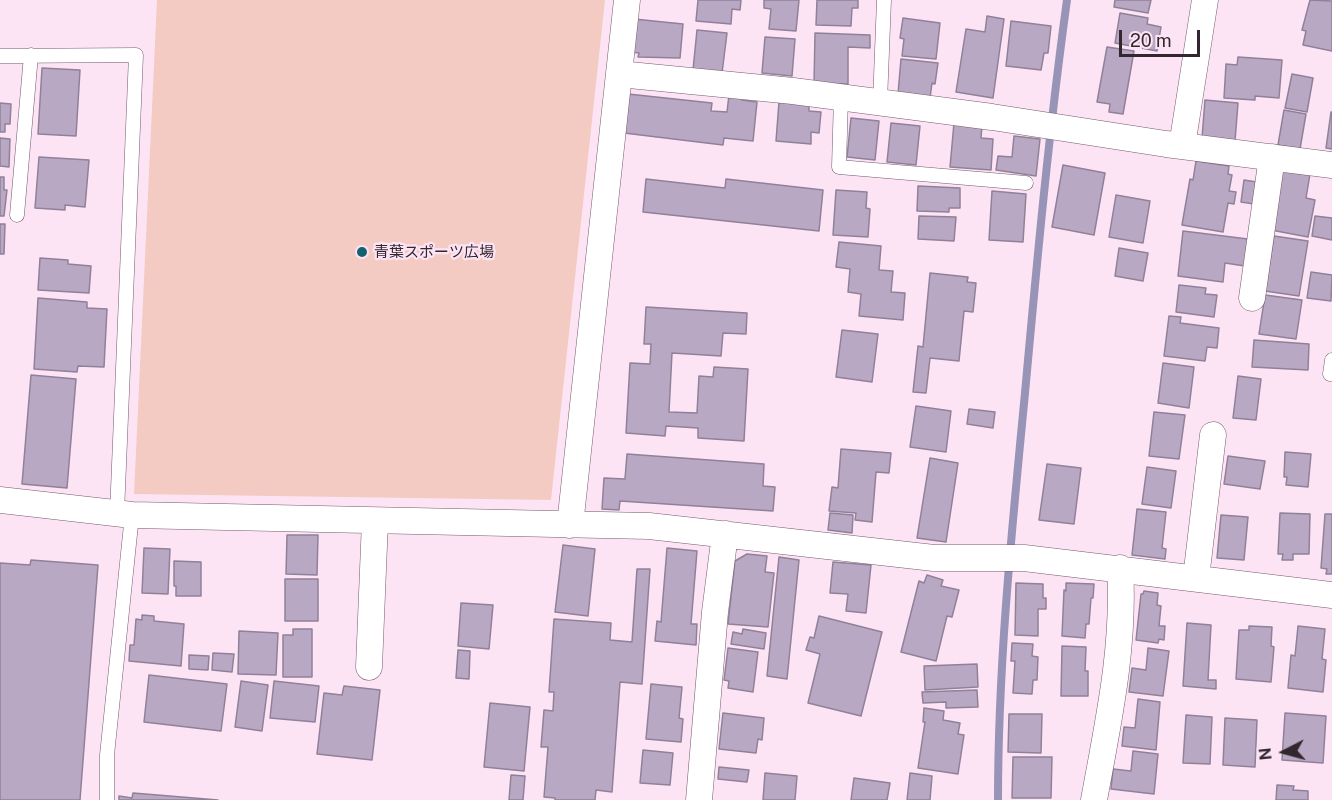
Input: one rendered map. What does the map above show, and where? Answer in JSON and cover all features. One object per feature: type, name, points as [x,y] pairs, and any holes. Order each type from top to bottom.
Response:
[{"type":"street","points":[[570,525],[627,0]]},
{"type":"street","points":[[1182,146],[1205,0]]},
{"type":"street","points":[[619,74],[841,97],[1332,165]]},
{"type":"street","points":[[1252,298],[1272,158]]},
{"type":"street","points":[[1196,578],[1213,435]]},
{"type":"street","points":[[0,500],[124,514],[649,526],[934,558],[1013,557],[1332,595]]},
{"type":"street","points":[[369,667],[375,521]]},
{"type":"street","points":[[699,800],[715,612],[725,534]]},
{"type":"street","points":[[1094,800],[1114,694],[1122,605],[1120,568]]},
{"type":"lane","points":[[880,102],[884,0]]},
{"type":"lane","points":[[17,215],[31,55]]},
{"type":"lane","points":[[0,56],[136,55],[124,514],[108,744],[107,800]]},
{"type":"lane","points":[[841,97],[839,167],[1026,183]]},
{"type":"shaded area","name":"青葉スポーツ広場","points":[[157,0],[605,0],[551,500],[134,494]]},
{"type":"building","points":[[698,0],[741,0],[740,10],[732,9],[731,24],[696,21]]},
{"type":"building","points":[[764,0],[799,0],[796,31],[769,29],[771,9],[764,8]]},
{"type":"building","points":[[817,0],[858,0],[858,8],[852,8],[851,26],[816,25]]},
{"type":"building","points":[[1115,0],[1151,0],[1148,13],[1114,7]]},
{"type":"building","points":[[1310,0],[1332,1],[1332,51],[1303,45],[1306,31],[1302,30]]},
{"type":"building","points":[[1120,13],[1148,18],[1147,24],[1161,27],[1157,51],[1115,43]]},
{"type":"building","points":[[987,16],[1004,19],[993,98],[956,92],[966,29],[985,32]]},
{"type":"building","points":[[903,18],[940,23],[936,59],[902,56],[904,39],[900,38]]},
{"type":"building","points":[[634,19],[683,24],[680,58],[638,57],[639,53],[631,52]]},
{"type":"building","points":[[1011,21],[1051,26],[1048,53],[1044,53],[1041,70],[1006,66]]},
{"type":"building","points":[[697,30],[727,33],[722,73],[693,70]]},
{"type":"building","points":[[815,33],[870,35],[870,48],[848,47],[848,84],[814,84]]},
{"type":"building","points":[[765,37],[795,39],[792,76],[762,73]]},
{"type":"building","points":[[1107,47],[1134,51],[1123,114],[1109,112],[1110,104],[1097,102]]},
{"type":"building","points":[[1238,57],[1282,60],[1279,98],[1255,96],[1255,100],[1224,98],[1226,64],[1237,65]]},
{"type":"building","points":[[901,59],[938,63],[930,98],[898,94]]},
{"type":"building","points":[[42,68],[80,70],[76,136],[38,134]]},
{"type":"building","points":[[1292,74],[1313,78],[1307,112],[1285,108]]},
{"type":"building","points":[[628,94],[712,103],[711,111],[727,112],[729,95],[743,96],[742,100],[757,102],[753,141],[724,138],[723,145],[624,133]]},
{"type":"building","points":[[1205,100],[1238,103],[1235,141],[1202,138]]},
{"type":"building","points":[[779,102],[809,105],[809,111],[821,112],[819,133],[811,132],[811,144],[776,141]]},
{"type":"building","points":[[0,103],[11,104],[10,124],[5,124],[5,132],[0,132]]},
{"type":"building","points":[[1284,110],[1306,114],[1300,149],[1278,145]]},
{"type":"building","points":[[1332,112],[1332,149],[1326,148]]},
{"type":"building","points":[[851,118],[879,121],[875,160],[847,157]]},
{"type":"building","points":[[891,123],[920,126],[916,165],[887,162]]},
{"type":"building","points":[[954,123],[982,125],[981,138],[993,139],[991,170],[950,167]]},
{"type":"building","points":[[1014,136],[1040,139],[1036,176],[996,170],[998,156],[1012,157]]},
{"type":"building","points":[[0,138],[10,139],[9,167],[0,166]]},
{"type":"building","points":[[39,157],[89,160],[85,207],[65,205],[65,210],[35,208]]},
{"type":"building","points":[[1196,161],[1229,166],[1228,174],[1232,175],[1229,191],[1236,192],[1234,204],[1228,203],[1223,232],[1182,225],[1190,179],[1193,180]]},
{"type":"building","points":[[1063,165],[1105,173],[1094,235],[1052,227]]},
{"type":"building","points":[[1281,169],[1310,174],[1306,198],[1315,200],[1308,237],[1271,230]]},
{"type":"building","points":[[0,177],[4,177],[4,190],[7,190],[4,216],[0,216]]},
{"type":"building","points":[[646,179],[725,188],[726,179],[823,190],[819,231],[643,212]]},
{"type":"building","points":[[1244,180],[1257,182],[1254,204],[1241,202]]},
{"type":"building","points":[[918,186],[960,188],[960,208],[949,208],[949,212],[917,211]]},
{"type":"building","points":[[836,190],[867,192],[866,208],[870,209],[868,237],[833,235]]},
{"type":"building","points":[[992,191],[1026,194],[1023,242],[989,240]]},
{"type":"building","points":[[1116,195],[1150,201],[1143,243],[1109,237]]},
{"type":"building","points":[[919,216],[956,217],[954,241],[918,239]]},
{"type":"building","points":[[1315,216],[1332,218],[1332,240],[1312,236]]},
{"type":"building","points":[[0,224],[5,224],[4,254],[0,254]]},
{"type":"building","points":[[1183,231],[1248,239],[1245,266],[1225,263],[1223,282],[1178,276]]},
{"type":"building","points":[[1274,236],[1308,241],[1299,296],[1265,291]]},
{"type":"building","points":[[839,242],[881,246],[879,270],[893,271],[891,292],[905,293],[903,320],[859,316],[861,294],[848,292],[850,269],[836,267]]},
{"type":"building","points":[[1119,248],[1148,253],[1143,281],[1115,276]]},
{"type":"building","points":[[40,258],[68,260],[68,264],[91,266],[89,293],[38,290]]},
{"type":"building","points":[[1311,272],[1332,275],[1331,301],[1307,298]]},
{"type":"building","points":[[930,273],[968,277],[967,282],[976,283],[973,312],[964,311],[959,361],[930,358],[926,393],[913,392],[918,346],[923,347]]},
{"type":"building","points":[[1179,285],[1206,288],[1205,294],[1217,295],[1214,317],[1176,312]]},
{"type":"building","points":[[1265,295],[1302,300],[1296,339],[1259,334]]},
{"type":"building","points":[[38,298],[87,302],[87,308],[107,309],[104,367],[78,366],[77,372],[34,369]]},
{"type":"building","points":[[646,307],[747,313],[746,334],[723,333],[721,356],[672,353],[669,412],[697,413],[699,376],[713,377],[714,367],[748,369],[744,441],[698,438],[698,428],[666,426],[665,436],[626,433],[630,363],[650,364],[651,344],[644,344]]},
{"type":"building","points":[[1169,316],[1181,317],[1180,323],[1219,328],[1217,348],[1207,347],[1205,361],[1164,356]]},
{"type":"building","points":[[842,330],[878,334],[872,382],[836,377]]},
{"type":"building","points":[[1254,340],[1309,344],[1308,370],[1252,367]]},
{"type":"building","points":[[1163,363],[1194,367],[1189,408],[1158,403]]},
{"type":"building","points":[[31,375],[76,379],[67,488],[22,484]]},
{"type":"building","points":[[1238,376],[1261,379],[1256,420],[1233,418]]},
{"type":"building","points":[[916,406],[951,411],[946,452],[910,447]]},
{"type":"building","points":[[969,409],[995,412],[993,428],[967,424]]},
{"type":"building","points":[[1154,412],[1185,415],[1179,459],[1149,456]]},
{"type":"building","points":[[841,449],[891,453],[889,473],[876,472],[872,522],[855,520],[856,513],[829,511],[832,487],[838,488]]},
{"type":"building","points":[[1285,452],[1311,454],[1308,487],[1286,485]]},
{"type":"building","points":[[627,454],[764,464],[763,486],[775,487],[773,511],[620,501],[619,510],[602,509],[604,478],[625,479]]},
{"type":"building","points":[[1228,456],[1265,461],[1260,489],[1224,484]]},
{"type":"building","points":[[930,458],[958,463],[946,542],[917,538]]},
{"type":"building","points":[[1047,464],[1081,468],[1074,524],[1039,520]]},
{"type":"building","points":[[1147,467],[1176,471],[1171,508],[1142,504]]},
{"type":"building","points":[[1137,509],[1166,512],[1162,548],[1166,549],[1165,559],[1132,555]]},
{"type":"building","points":[[830,513],[853,515],[852,533],[828,530]]},
{"type":"building","points":[[1280,513],[1310,514],[1309,554],[1293,554],[1293,560],[1282,560],[1283,554],[1278,554]]},
{"type":"building","points":[[1325,514],[1332,514],[1332,574],[1326,574],[1327,569],[1321,568]]},
{"type":"building","points":[[1221,515],[1248,517],[1244,560],[1217,558]]},
{"type":"building","points":[[287,535],[318,535],[317,575],[286,574]]},
{"type":"building","points":[[563,545],[595,549],[588,616],[555,612]]},
{"type":"building","points":[[144,548],[170,549],[168,594],[142,593]]},
{"type":"building","points":[[667,548],[697,551],[691,624],[697,624],[696,645],[655,641],[657,621],[661,622]]},
{"type":"building","points":[[747,554],[767,556],[765,572],[774,573],[768,627],[728,624],[735,561]]},
{"type":"building","points":[[779,557],[799,560],[787,679],[767,676]]},
{"type":"building","points":[[31,560],[98,565],[80,800],[0,800],[0,563],[30,565]]},
{"type":"building","points":[[174,561],[201,562],[201,596],[176,596]]},
{"type":"building","points":[[833,562],[871,565],[866,613],[846,611],[848,594],[830,593]]},
{"type":"building","points":[[637,569],[650,569],[642,684],[620,682],[612,792],[596,790],[595,800],[555,800],[555,798],[544,797],[548,747],[541,747],[544,710],[553,711],[554,692],[549,692],[554,619],[611,623],[610,640],[632,642]]},
{"type":"building","points":[[927,575],[943,580],[941,586],[959,590],[952,617],[947,616],[936,661],[901,652],[919,581],[924,583]]},
{"type":"building","points":[[285,579],[318,579],[318,621],[285,621]]},
{"type":"building","points":[[1016,583],[1043,584],[1046,609],[1038,609],[1038,636],[1015,635]]},
{"type":"building","points":[[1066,583],[1094,584],[1085,638],[1062,636]]},
{"type":"building","points":[[1144,591],[1158,593],[1157,605],[1161,606],[1159,626],[1165,626],[1164,640],[1159,639],[1158,643],[1136,640],[1141,594]]},
{"type":"building","points":[[461,603],[493,605],[489,649],[458,646]]},
{"type":"building","points":[[142,615],[154,616],[154,621],[184,624],[181,666],[129,661],[130,645],[134,645],[136,619],[142,620]]},
{"type":"building","points":[[819,616],[882,632],[861,716],[808,703],[820,654],[806,650],[810,637],[814,638]]},
{"type":"building","points":[[1187,623],[1211,625],[1208,680],[1216,680],[1216,689],[1183,686]]},
{"type":"building","points":[[1249,626],[1272,627],[1271,646],[1274,647],[1271,682],[1236,679],[1239,630],[1249,630]]},
{"type":"building","points":[[1298,626],[1325,629],[1322,659],[1326,660],[1323,692],[1288,688],[1291,655],[1295,656]]},
{"type":"building","points":[[293,629],[312,629],[312,677],[283,677],[283,635],[293,635]]},
{"type":"building","points":[[743,629],[766,633],[764,649],[731,644],[733,632],[742,634]]},
{"type":"building","points":[[239,631],[278,633],[276,675],[238,674]]},
{"type":"building","points":[[1012,643],[1033,644],[1032,656],[1038,657],[1037,680],[1033,680],[1032,694],[1013,693],[1015,661],[1011,661]]},
{"type":"building","points":[[1062,646],[1086,647],[1085,671],[1088,671],[1088,696],[1061,696]]},
{"type":"building","points":[[728,648],[758,652],[753,692],[728,688],[729,681],[724,680]]},
{"type":"building","points":[[1148,648],[1169,651],[1163,696],[1129,692],[1132,668],[1146,670]]},
{"type":"building","points":[[458,650],[470,651],[469,679],[456,678]]},
{"type":"building","points":[[213,653],[234,654],[232,672],[212,670]]},
{"type":"building","points":[[189,655],[209,656],[208,670],[189,669]]},
{"type":"building","points":[[977,664],[978,687],[925,690],[924,666]]},
{"type":"building","points":[[149,675],[227,684],[221,731],[144,722]]},
{"type":"building","points":[[241,681],[268,685],[262,731],[235,727]]},
{"type":"building","points":[[274,681],[319,686],[315,722],[270,718]]},
{"type":"building","points":[[651,684],[682,687],[679,718],[683,719],[681,742],[646,739]]},
{"type":"building","points":[[344,686],[380,690],[372,760],[317,754],[324,693],[342,695]]},
{"type":"building","points":[[977,690],[978,707],[946,708],[946,702],[923,703],[922,692]]},
{"type":"building","points":[[1138,699],[1160,702],[1156,750],[1122,746],[1124,727],[1135,728]]},
{"type":"building","points":[[490,703],[530,707],[524,771],[484,767]]},
{"type":"building","points":[[924,708],[944,711],[943,720],[960,723],[958,734],[964,735],[958,774],[918,768],[925,722],[923,722]]},
{"type":"building","points":[[723,713],[764,718],[762,740],[758,739],[756,753],[719,749]]},
{"type":"building","points":[[1285,713],[1326,716],[1323,763],[1282,760]]},
{"type":"building","points":[[1009,714],[1042,714],[1041,753],[1008,752]]},
{"type":"building","points":[[1186,715],[1212,717],[1210,764],[1183,763]]},
{"type":"building","points":[[1225,718],[1257,720],[1255,767],[1223,765]]},
{"type":"building","points":[[643,750],[673,753],[670,785],[640,783]]},
{"type":"building","points":[[1133,751],[1158,754],[1154,794],[1111,789],[1113,769],[1131,771]]},
{"type":"building","points":[[1013,757],[1052,757],[1051,798],[1012,798]]},
{"type":"building","points":[[719,767],[749,770],[747,782],[718,779]]},
{"type":"building","points":[[765,773],[797,776],[795,800],[763,800]]},
{"type":"building","points":[[910,773],[932,776],[930,800],[907,800]]},
{"type":"building","points":[[511,775],[525,776],[523,800],[509,800]]},
{"type":"building","points":[[854,778],[890,783],[887,800],[851,800]]},
{"type":"building","points":[[1277,785],[1294,786],[1293,790],[1308,791],[1308,800],[1276,800]]},
{"type":"building","points":[[133,793],[218,800],[119,800],[119,796],[132,798]]},
{"type":"waterway","points":[[998,800],[1000,698],[1011,545],[1044,196],[1067,0]]},
{"type":"place","name":"青葉スポーツ広場","points":[[362,252]]}]
